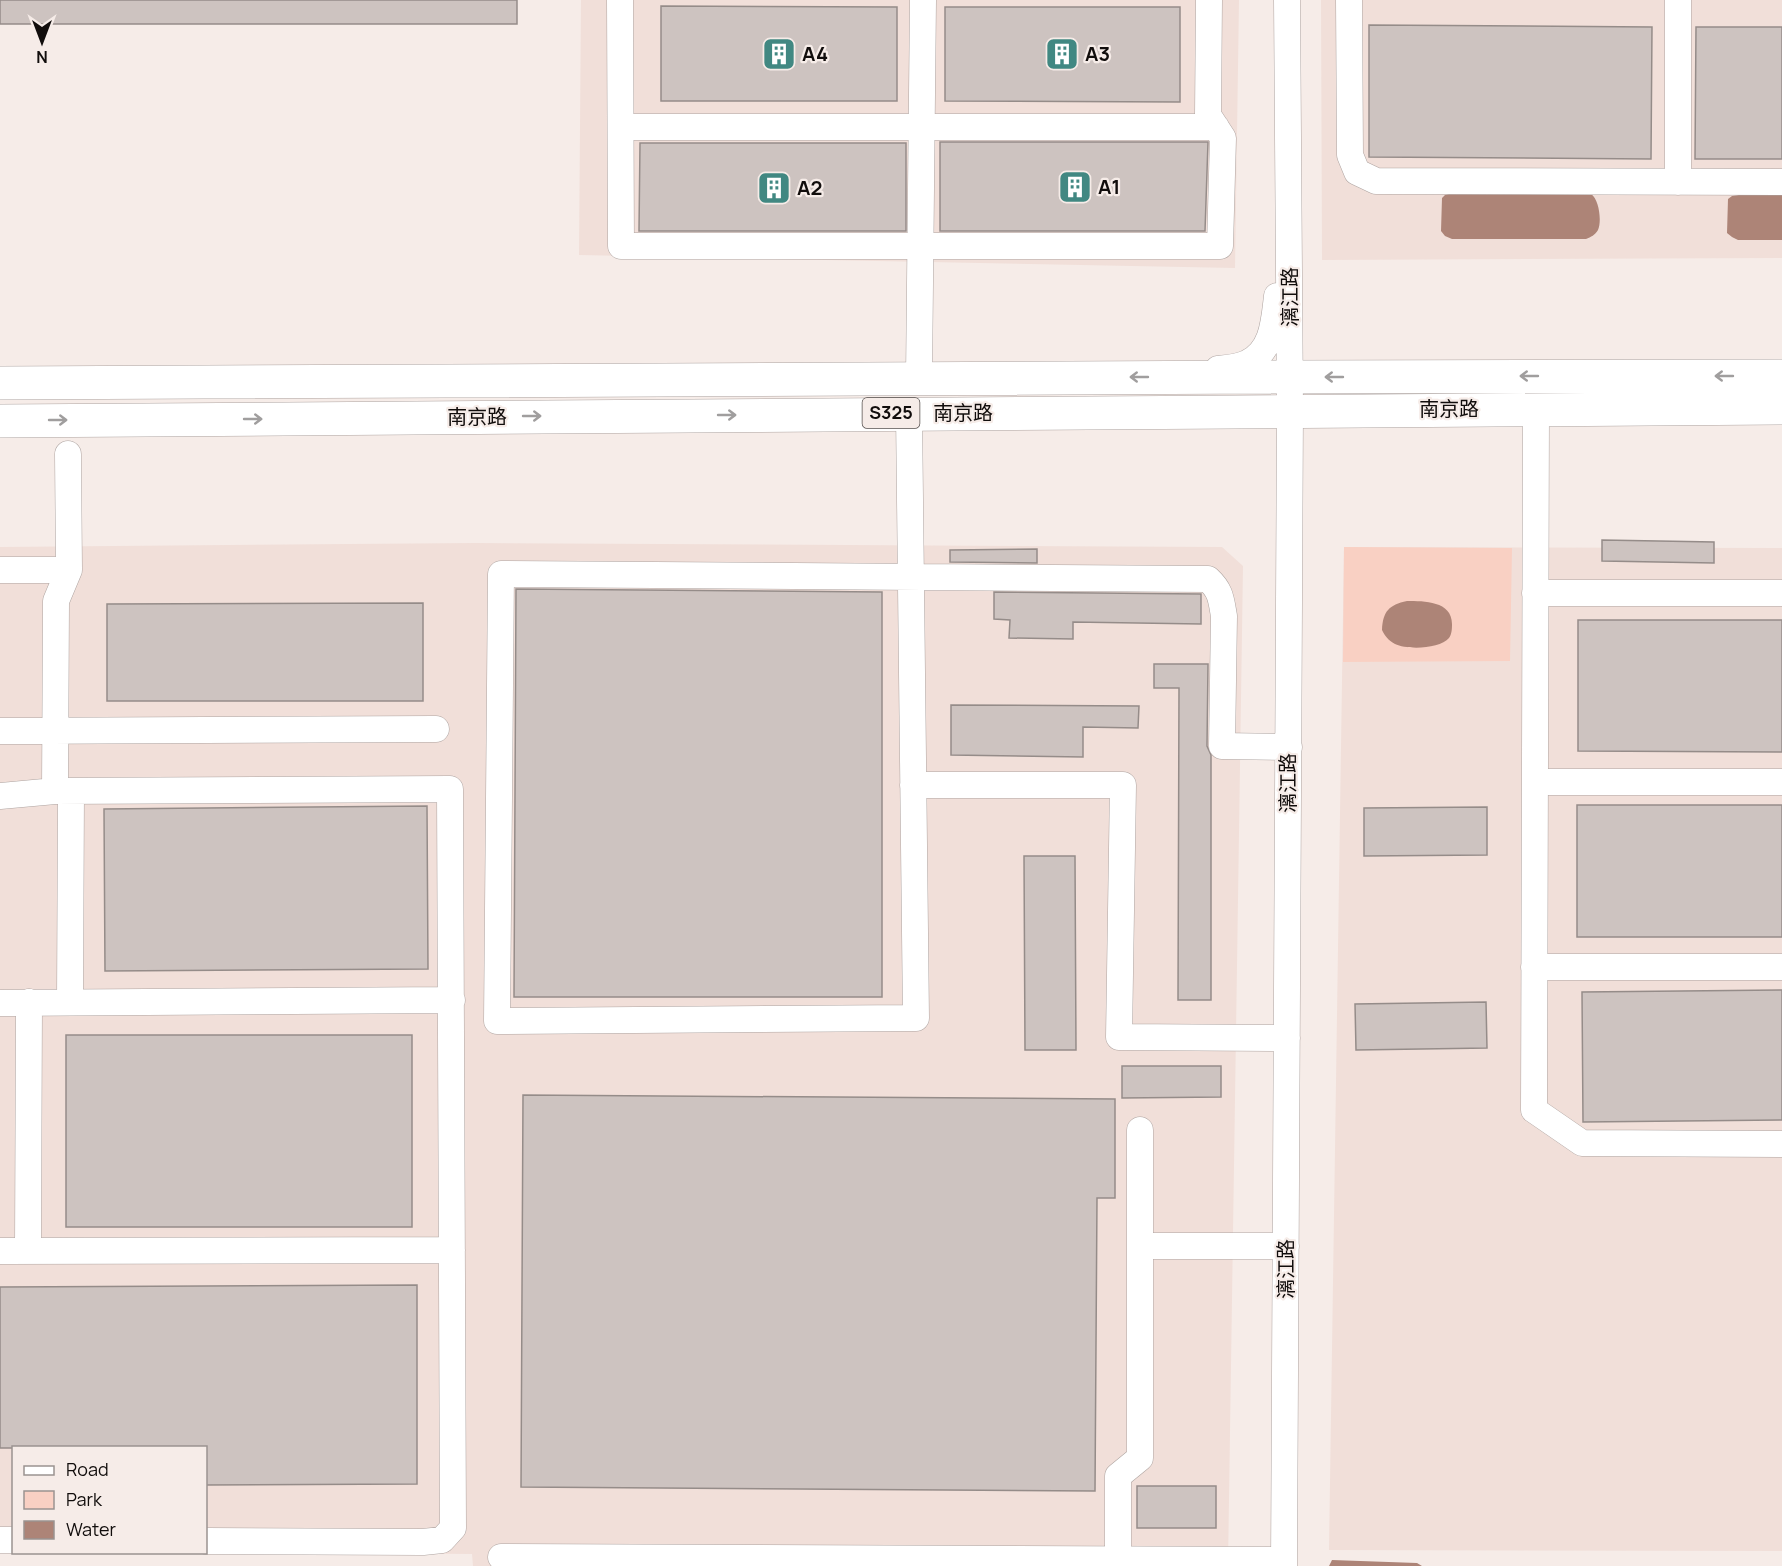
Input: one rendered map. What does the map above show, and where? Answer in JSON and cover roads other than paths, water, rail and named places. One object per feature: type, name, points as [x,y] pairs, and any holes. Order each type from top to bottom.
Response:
[{"type":"main road","name":"南京路","points":[[0,382],[1782,376]]},
{"type":"main road","name":"南京路","points":[[0,421],[1782,408]]},
{"type":"street","points":[[620,0],[621,246],[1220,246],[1223,138],[1208,115],[1209,0]]},
{"type":"street","points":[[920,378],[923,0]]},
{"type":"street","name":"漓江路","points":[[1284,1563],[1290,410],[1287,0]]},
{"type":"street","points":[[1349,0],[1350,155],[1357,172],[1376,181],[1782,182]]},
{"type":"street","points":[[1678,0],[1678,182]]},
{"type":"street","points":[[621,127],[1216,127]]},
{"type":"street","points":[[1179,377],[1246,364],[1259,355],[1269,340],[1274,320],[1289,194]]},
{"type":"street","points":[[1536,409],[1534,1110],[1582,1143],[1782,1144]]},
{"type":"street","points":[[909,413],[911,576],[913,785],[916,1018],[498,1021],[501,574],[911,576],[1208,579],[1217,587],[1221,596],[1224,616],[1222,746],[1288,747]]},
{"type":"street","points":[[68,454],[69,570],[56,601],[56,731],[63,791],[70,1002]]},
{"type":"street","points":[[0,570],[69,570]]},
{"type":"street","points":[[1535,593],[1782,593]]},
{"type":"street","points":[[0,731],[436,729]]},
{"type":"street","points":[[1534,782],[1782,782]]},
{"type":"street","points":[[913,785],[1123,785],[1119,1037],[1287,1038]]},
{"type":"street","points":[[0,796],[63,791],[450,789],[453,1528],[442,1540],[423,1542],[207,1541]]},
{"type":"street","points":[[1534,967],[1782,967]]},
{"type":"street","points":[[0,1003],[452,1000]]},
{"type":"street","points":[[28,1002],[28,1251]]},
{"type":"street","points":[[1119,1559],[1119,1476],[1140,1458],[1140,1130]]},
{"type":"street","points":[[1140,1246],[1286,1246]]},
{"type":"street","points":[[0,1251],[452,1250]]},
{"type":"street","points":[[501,1557],[1119,1559],[1284,1563]]},
{"type":"water","points":[[1453,193],[1591,194],[1598,205],[1599,226],[1596,233],[1586,239],[1452,239],[1441,231],[1442,198]]},
{"type":"water","points":[[1739,195],[1782,195],[1782,240],[1738,240],[1727,233],[1728,199]]},
{"type":"water","points":[[1407,601],[1436,604],[1447,611],[1451,616],[1452,624],[1449,638],[1445,642],[1415,648],[1400,646],[1389,639],[1382,630],[1384,618],[1391,607]]},
{"type":"water","points":[[1332,1560],[1417,1563],[1422,1566],[1329,1566]]},
{"type":"place","name":"A4","points":[[779,54]]},
{"type":"place","name":"A3","points":[[1062,54]]},
{"type":"place","name":"A1","points":[[1075,187]]},
{"type":"place","name":"A2","points":[[774,188]]}]
